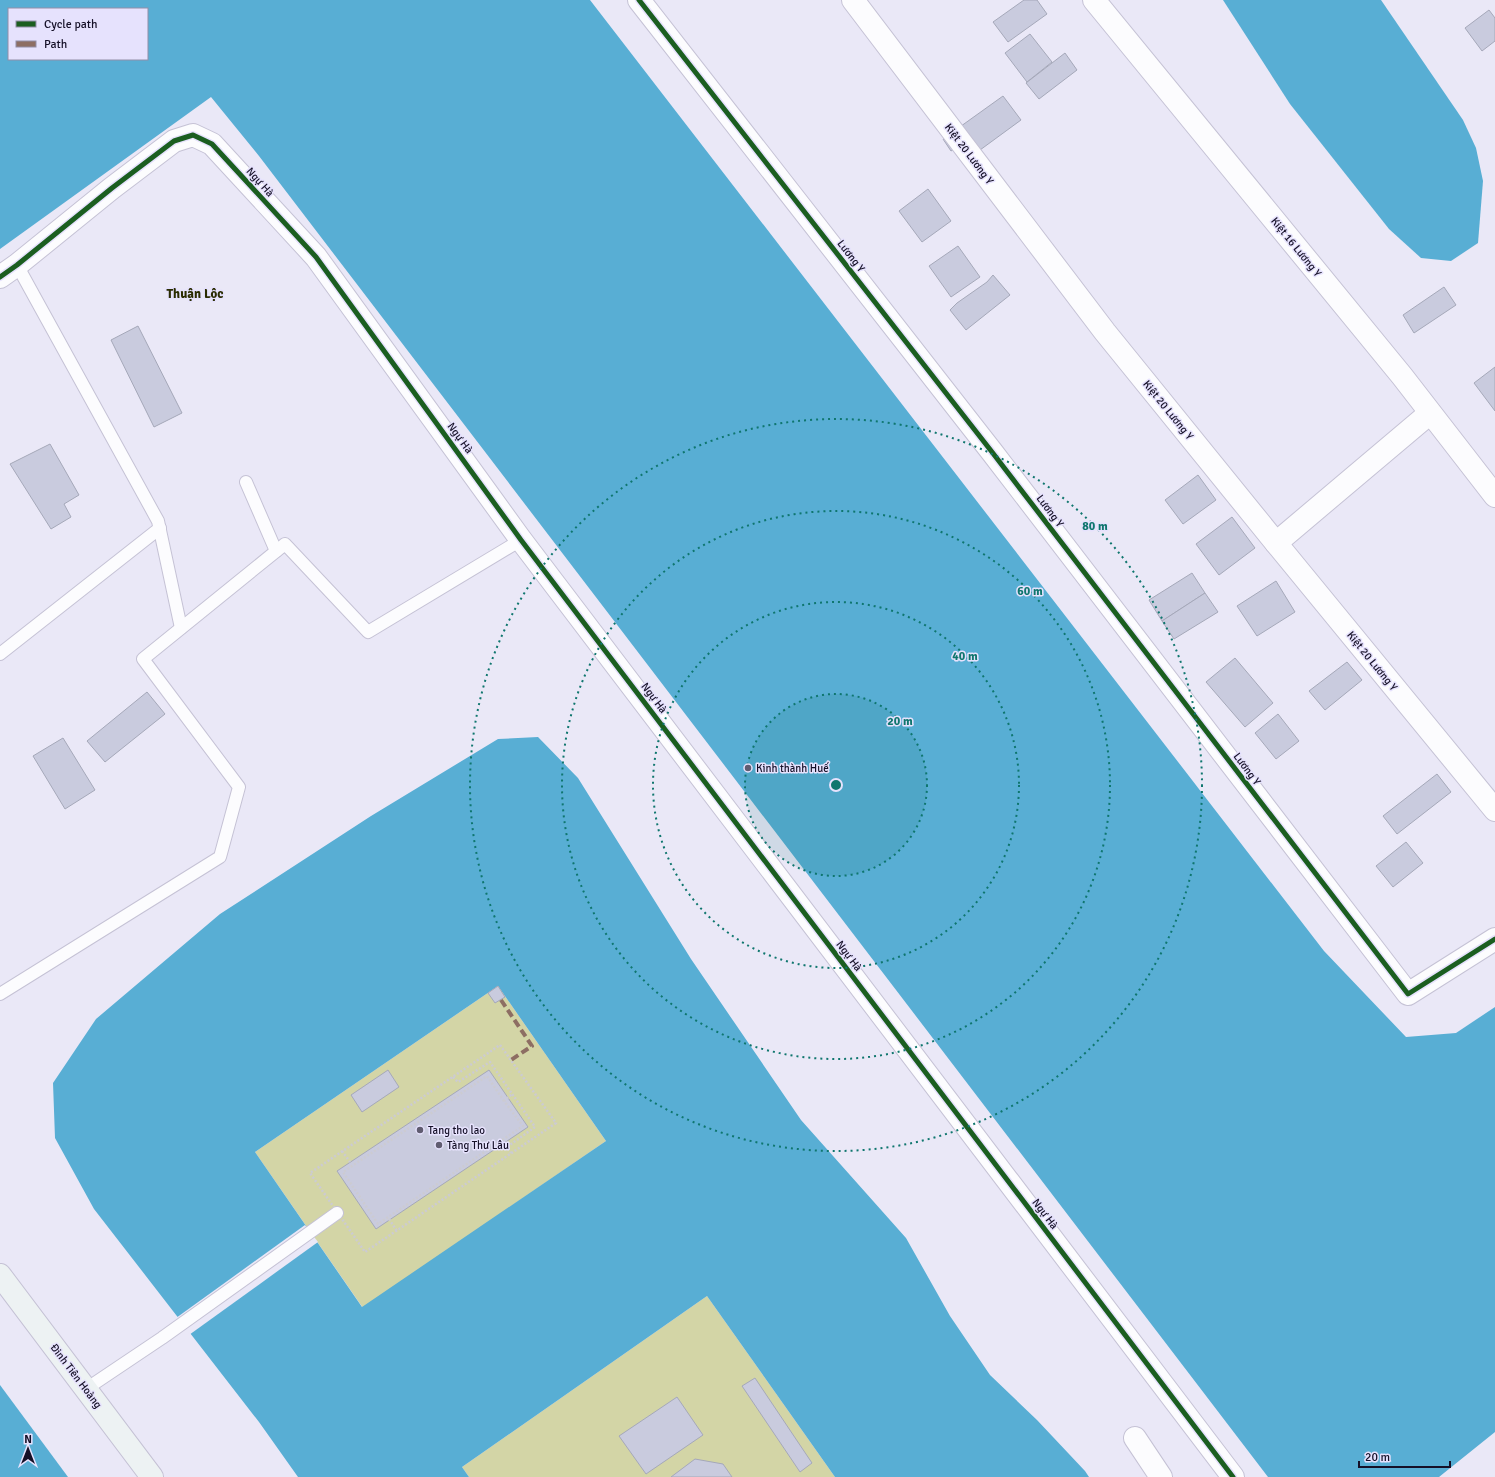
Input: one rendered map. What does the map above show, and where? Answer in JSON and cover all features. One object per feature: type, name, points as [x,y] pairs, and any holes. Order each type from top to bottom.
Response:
[{"type":"main road","name":"Đinh Tiên Hoàng","points":[[0,1274],[152,1477]]},
{"type":"street","name":"Lương Y","points":[[639,0],[992,452],[1408,994],[1495,939]]},
{"type":"street","name":"Kiệt 20 Lương Y","points":[[852,0],[1105,332],[1495,810]]},
{"type":"street","name":"Kiệt 16 Lương Y","points":[[1094,0],[1402,376],[1495,496]]},
{"type":"street","name":"Ngự Hà","points":[[8,271],[112,188],[174,141],[193,135],[212,144],[316,257],[521,540],[1232,1477]]},
{"type":"street","points":[[1276,543],[1430,413]]},
{"type":"street","points":[[1135,1438],[1161,1477]]},
{"type":"lane","points":[[8,271],[158,520],[181,628]]},
{"type":"lane","points":[[246,482],[276,551]]},
{"type":"lane","points":[[0,654],[160,528]]},
{"type":"lane","points":[[0,994],[220,857],[239,787],[143,659],[285,544],[368,632],[521,540]]},
{"type":"lane","points":[[86,1389],[162,1338],[337,1213]]},
{"type":"path","points":[[500,1045],[556,1123],[365,1252],[310,1173],[453,1077],[500,1045]]},
{"type":"path","points":[[453,1077],[458,1082],[490,1062],[535,1127],[507,1147],[511,1153]]},
{"type":"path","points":[[487,1076],[504,1100],[523,1126],[378,1224],[343,1172],[487,1076]]},
{"type":"path","points":[[504,1100],[512,1094]]},
{"type":"path","points":[[342,1151],[350,1162]]},
{"type":"path","points":[[389,1220],[397,1231]]},
{"type":"green space","points":[[498,986],[606,1141],[363,1308],[255,1152]]},
{"type":"green space","points":[[707,1296],[835,1477],[469,1477],[462,1467]]},
{"type":"water","points":[[0,0],[590,0],[1324,951],[1406,1037],[1456,1033],[1495,1007],[1495,1432],[1439,1477],[1268,1477],[259,156],[211,97],[0,249]]},
{"type":"water","points":[[1223,0],[1381,0],[1463,120],[1476,148],[1483,181],[1478,243],[1451,261],[1421,258],[1389,229],[1290,104]]},
{"type":"water","points":[[538,737],[578,778],[691,959],[801,1120],[906,1238],[950,1316],[990,1375],[1037,1420],[1089,1477],[835,1477],[707,1296],[462,1467],[469,1477],[298,1477],[259,1422],[94,1209],[55,1138],[53,1083],[96,1019],[220,914],[371,816],[498,739]],"holes":[[[498,986],[606,1141],[362,1307],[255,1152]]]},
{"type":"water","points":[[0,1385],[68,1477],[0,1477]]},
{"type":"pier","points":[[305,1225],[318,1242],[189,1335],[176,1318]]},
{"type":"building","points":[[1024,0],[1037,0],[1047,14],[1008,42],[993,22]]},
{"type":"building","points":[[1489,10],[1495,18],[1495,41],[1482,51],[1465,28]]},
{"type":"building","points":[[1030,34],[1052,62],[1027,82],[1005,53]]},
{"type":"building","points":[[1065,53],[1077,70],[1039,99],[1026,83]]},
{"type":"building","points":[[1003,96],[1021,120],[965,161],[956,148],[951,151],[943,139]]},
{"type":"building","points":[[928,189],[951,221],[922,242],[899,211]]},
{"type":"building","points":[[958,246],[980,277],[951,297],[929,266]]},
{"type":"building","points":[[993,275],[1010,295],[966,330],[950,310],[957,303],[987,282]]},
{"type":"building","points":[[1444,287],[1456,305],[1414,333],[1403,315]]},
{"type":"building","points":[[138,326],[182,413],[154,427],[111,340]]},
{"type":"building","points":[[1495,367],[1495,411],[1474,383]]},
{"type":"building","points":[[50,444],[79,495],[64,504],[71,517],[51,529],[10,464]]},
{"type":"building","points":[[1198,475],[1216,500],[1183,524],[1165,500]]},
{"type":"building","points":[[1232,517],[1255,548],[1219,575],[1196,544]]},
{"type":"building","points":[[1192,573],[1205,593],[1162,621],[1149,600]]},
{"type":"building","points":[[1276,581],[1295,612],[1257,636],[1237,606]]},
{"type":"building","points":[[1205,593],[1218,612],[1174,639],[1162,621]]},
{"type":"building","points":[[1235,658],[1273,703],[1245,727],[1206,682]]},
{"type":"building","points":[[1347,662],[1362,680],[1325,710],[1309,691]]},
{"type":"building","points":[[147,692],[165,714],[105,762],[87,741]]},
{"type":"building","points":[[1278,714],[1299,741],[1276,759],[1255,733]]},
{"type":"building","points":[[63,738],[95,790],[65,809],[33,756]]},
{"type":"building","points":[[1437,774],[1451,792],[1397,834],[1383,816]]},
{"type":"building","points":[[1406,842],[1423,863],[1393,887],[1376,866]]},
{"type":"building","points":[[498,986],[505,997],[495,1003],[488,993]]},
{"type":"building","points":[[388,1070],[399,1087],[362,1112],[351,1095]]},
{"type":"building","name":"Tàng Thư Lâu","points":[[489,1070],[528,1127],[376,1229],[337,1171]]},
{"type":"building","points":[[755,1378],[812,1463],[800,1472],[742,1386]]},
{"type":"building","points":[[677,1397],[703,1435],[646,1474],[619,1436]]},
{"type":"building","points":[[695,1459],[723,1464],[732,1477],[671,1477]]},
{"type":"marked path","points":[[501,1000],[532,1046],[511,1060]]},
{"type":"cycle path","points":[[639,0],[992,452],[1408,994],[1495,939]]},
{"type":"cycle path","points":[[0,277],[174,141],[193,135],[212,144],[316,257],[521,540],[1233,1477]]},
{"type":"place","name":"Kinh thành Huế","points":[[748,768]]},
{"type":"place","name":"Tang tho lao","points":[[420,1130]]},
{"type":"place","name":"Tàng Thư Lâu","points":[[439,1145]]},
{"type":"district","name":"Thuận Lộc","points":[[195,294]]}]
